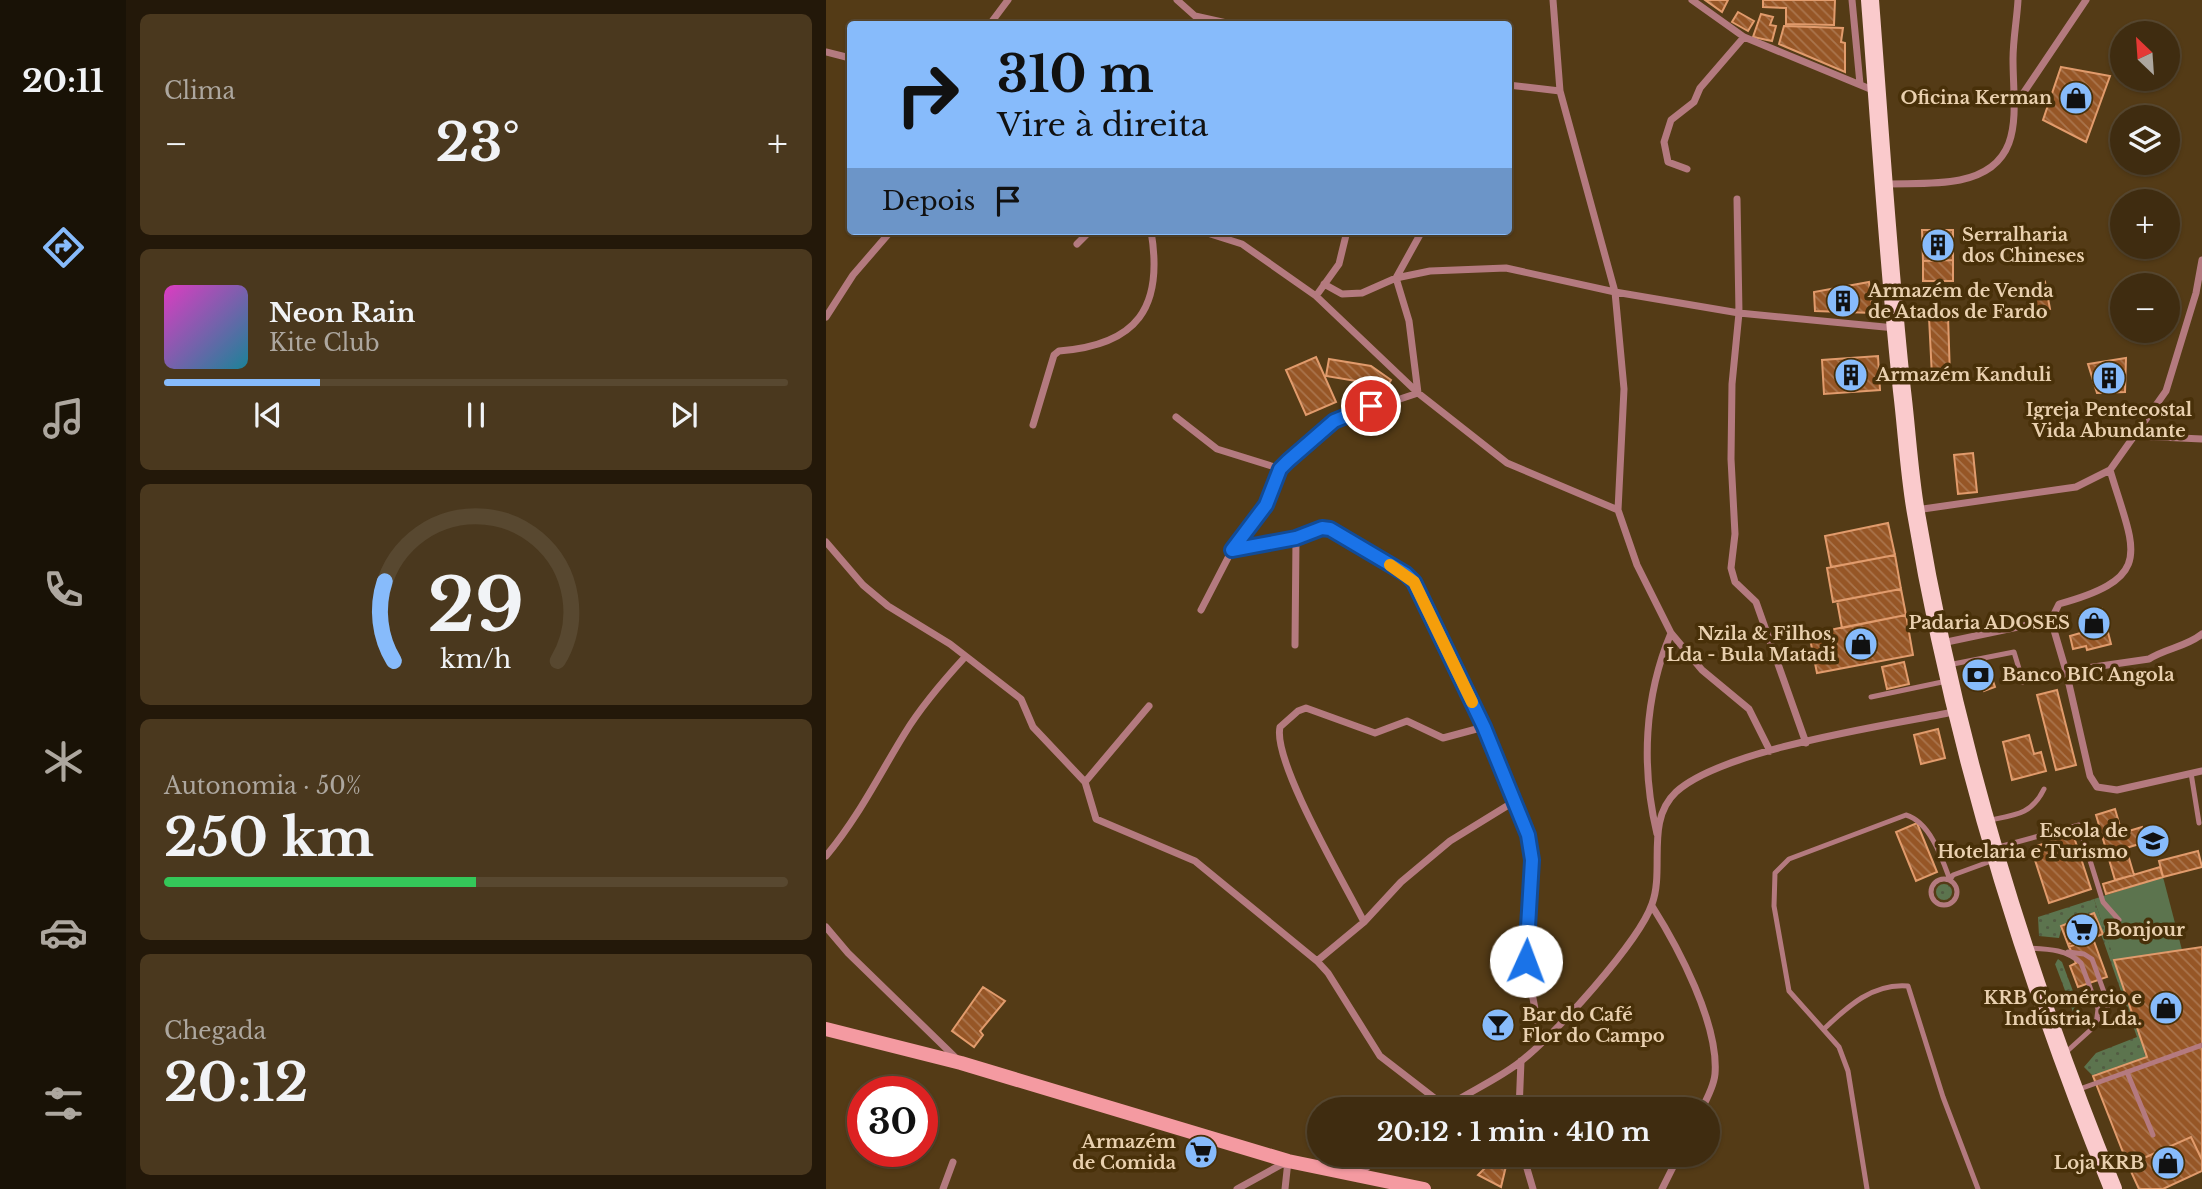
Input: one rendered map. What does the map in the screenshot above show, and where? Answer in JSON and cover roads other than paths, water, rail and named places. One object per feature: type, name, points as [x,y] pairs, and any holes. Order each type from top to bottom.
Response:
[{"type":"main road","points":[[1870,0],[1896,328],[1915,510],[1946,673],[1983,822],[2023,948],[2074,1091],[2113,1189]]},
{"type":"main road","points":[[826,1029],[961,1063],[1288,1161],[1424,1189]]},
{"type":"street","points":[[992,21],[1007,0]]},
{"type":"street","points":[[1177,0],[1195,16],[1218,21]]},
{"type":"street","points":[[1553,0],[1560,91],[1615,292],[1624,389],[1618,510],[1637,565],[1671,633],[1702,670],[1749,709],[1770,751]]},
{"type":"street","points":[[1692,0],[1744,37],[1877,92]]},
{"type":"street","points":[[1852,0],[1860,84]]},
{"type":"street","points":[[1884,184],[1958,181],[1983,173],[2004,157],[2012,136],[2015,106],[2013,58],[2018,0]]},
{"type":"street","points":[[2015,106],[2086,0]]},
{"type":"street","points":[[1686,169],[1668,162],[1664,142],[1671,120],[1694,102],[1700,88],[1744,37]]},
{"type":"street","points":[[826,52],[847,57]]},
{"type":"street","points":[[1512,85],[1560,91]]},
{"type":"street","points":[[1737,199],[1739,313],[1731,384],[1735,534],[1731,568],[1735,582],[1756,602],[1806,743]]},
{"type":"street","points":[[826,317],[853,275],[888,235]]},
{"type":"street","points":[[1077,244],[1086,235]]},
{"type":"street","points":[[1033,425],[1054,355],[1059,351],[1106,344],[1124,335],[1135,324],[1156,278],[1151,235]]},
{"type":"street","points":[[1213,235],[1242,244],[1316,296],[1418,393],[1507,463],[1618,510]]},
{"type":"street","points":[[1316,296],[1339,264],[1346,235]]},
{"type":"street","points":[[1418,393],[1409,321],[1396,278],[1420,235]]},
{"type":"street","points":[[1915,510],[2076,487],[2110,470],[2137,436],[2166,391],[2196,293],[2202,260]]},
{"type":"street","points":[[1324,284],[1342,294],[1362,293],[1396,278],[1430,271],[1506,268],[1615,292],[1739,313],[1896,328]]},
{"type":"street","points":[[1201,610],[1232,550],[1266,505],[1280,469],[1334,421],[1418,393]]},
{"type":"street","points":[[1176,417],[1217,449],[1280,469]]},
{"type":"street","points":[[2137,436],[2202,439]]},
{"type":"street","points":[[2110,470],[2131,541],[2130,563],[2125,575],[2098,593],[2059,604],[2050,620],[2066,671],[2090,776],[2097,787],[2117,790],[2202,771]]},
{"type":"street","points":[[1232,550],[1296,538],[1322,528],[1330,529],[1406,574],[1414,582],[1484,727],[1515,801],[1532,860],[1526,961],[1541,1041]]},
{"type":"street","points":[[1295,645],[1296,538]]},
{"type":"street","points":[[826,542],[863,585],[888,606],[931,631],[1021,699],[1033,727],[1085,782],[1096,819],[1195,861],[1317,961],[1328,973],[1380,1056],[1430,1097]]},
{"type":"street","points":[[1940,643],[2050,620]]},
{"type":"street","points":[[1657,836],[1647,785],[1647,746],[1655,684],[1671,633]]},
{"type":"street","points":[[2066,671],[2149,659],[2161,652],[2190,643],[2202,634]]},
{"type":"street","points":[[826,856],[875,788],[904,733],[928,698],[965,657]]},
{"type":"street","points":[[1085,782],[1149,706]]},
{"type":"street","points":[[1364,922],[1300,799],[1280,742],[1280,727],[1298,711],[1306,708],[1376,733],[1408,722],[1443,738],[1484,727]]},
{"type":"street","points":[[1462,1097],[1521,1062],[1612,967],[1652,906],[1657,836],[1665,806],[1676,792],[1724,766],[1770,751],[1954,712]]},
{"type":"street","points":[[1317,961],[1364,922],[1401,882],[1450,841],[1515,801]]},
{"type":"street","points":[[1652,906],[1689,971],[1707,1026],[1715,1075],[1706,1097]]},
{"type":"street","points":[[826,927],[848,953],[928,1027],[961,1063]]},
{"type":"street","points":[[1520,1097],[1521,1062]]},
{"type":"street","points":[[1237,1189],[1288,1161]]},
{"type":"street","points":[[1285,1189],[1288,1161]]},
{"type":"street","points":[[943,1189],[953,1162]]},
{"type":"street","points":[[1358,1174],[1367,1167]]},
{"type":"street","points":[[1527,1167],[1533,1189]]},
{"type":"street","points":[[1662,1189],[1672,1167]]},
{"type":"lane","points":[[1871,697],[2014,652],[2023,681]]},
{"type":"lane","points":[[2191,773],[2199,823]]},
{"type":"lane","points":[[1983,822],[2026,811],[2037,804],[2045,789]]},
{"type":"lane","points":[[1867,1189],[1848,1071],[1839,1047],[1789,991],[1774,906],[1774,873],[1789,859],[1906,815],[1917,818],[1928,833],[1950,880],[1956,887],[1957,896],[1951,903],[1939,904],[1931,895],[1931,887],[1941,879],[1950,880]]},
{"type":"lane","points":[[1950,880],[1953,875],[1993,854],[2079,825],[2106,908],[2119,920]]},
{"type":"lane","points":[[2023,948],[2084,954],[2092,959],[2108,1003],[2107,1012],[2096,1025],[2061,1055]]},
{"type":"lane","points":[[2067,952],[2081,962],[2098,1009],[2096,1025]]},
{"type":"lane","points":[[1824,1030],[1844,1009],[1875,990],[1893,985],[1908,986],[1943,1097],[1978,1189]]},
{"type":"lane","points":[[2074,1091],[2202,1045]]},
{"type":"lane","points":[[2127,1072],[2153,1135]]},
{"type":"place","name":"Oficina Kerman","points":[[2076,98]]},
{"type":"place","name":"Serralharia dos Chineses","points":[[1938,245]]},
{"type":"place","name":"Armazém de Venda de Atados de Fardo","points":[[1843,301]]},
{"type":"place","name":"Armazém Kanduli","points":[[1851,375]]},
{"type":"place","name":"Igreja Pentecostal Vida Abundante","points":[[2109,378]]},
{"type":"place","name":"Padaria ADOSES","points":[[2094,623]]},
{"type":"place","name":"Nzila & Filhos, Lda - Bula Matadi","points":[[1861,644]]},
{"type":"place","name":"Banco BIC Angola","points":[[1978,675]]},
{"type":"place","name":"Escola de Hotelaria e Turismo","points":[[2153,841]]},
{"type":"place","name":"Bonjour","points":[[2082,930]]},
{"type":"place","name":"KRB Comércio e Indústria, Lda.","points":[[2166,1008]]},
{"type":"place","name":"Bar do Café Flor do Campo","points":[[1498,1025]]},
{"type":"place","name":"Armazém de Comida","points":[[1201,1152]]},
{"type":"place","name":"Loja KRB","points":[[2168,1163]]}]
